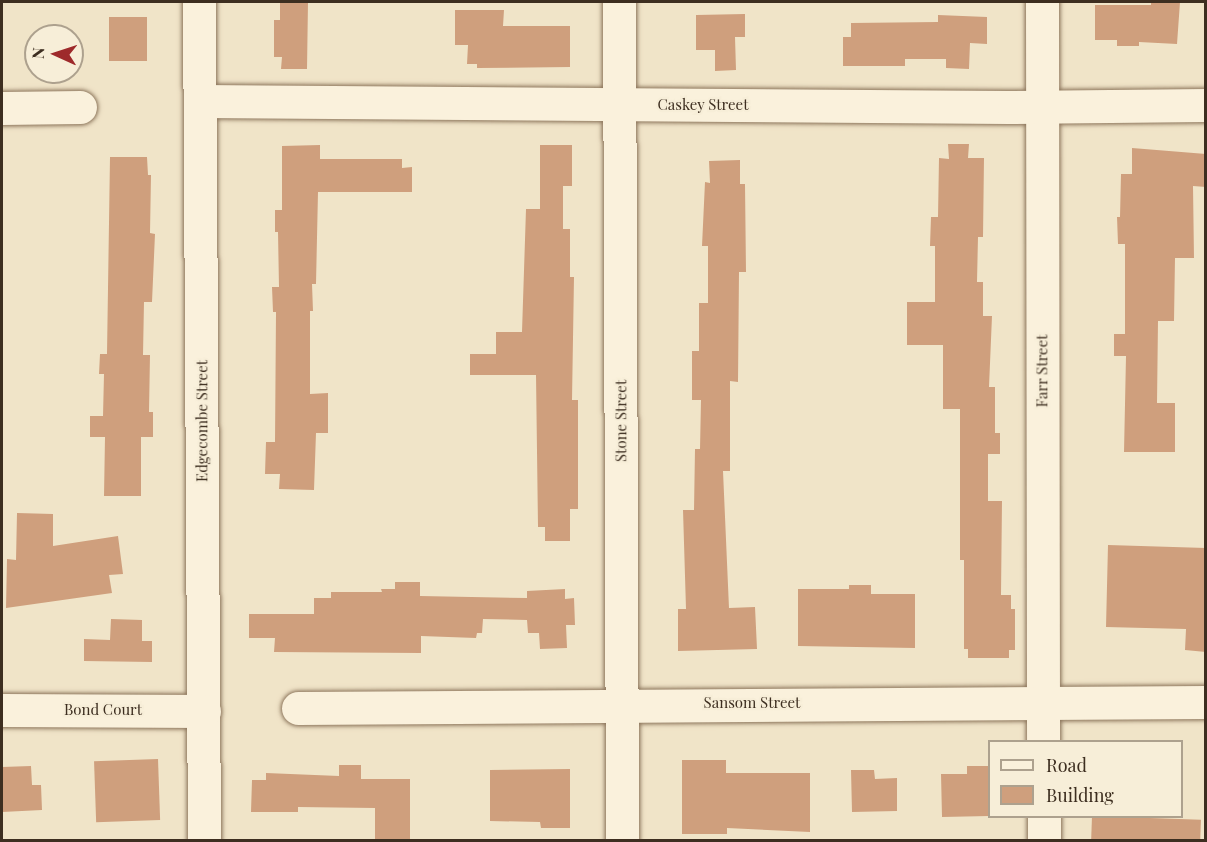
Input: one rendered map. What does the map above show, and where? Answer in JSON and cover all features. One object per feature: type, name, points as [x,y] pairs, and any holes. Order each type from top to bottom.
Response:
[{"type":"street","name":"Edgecombe Street","points":[[199,2],[204,840]]},
{"type":"street","name":"Stone Street","points":[[619,2],[622,840]]},
{"type":"street","name":"Farr Street","points":[[1042,2],[1043,740]]},
{"type":"street","name":"Caskey Street","points":[[200,101],[1042,107],[1206,105]]},
{"type":"street","points":[[2,108],[80,107]]},
{"type":"street","name":"Sansom Street","points":[[298,708],[622,704],[1206,702]]},
{"type":"street","name":"Bond Court","points":[[2,710],[204,711]]},
{"type":"street","points":[[1044,818],[1044,840]]},
{"type":"building","points":[[280,2],[308,2],[307,69],[281,69],[282,57],[274,57],[274,20],[280,20]]},
{"type":"building","points":[[1151,2],[1180,2],[1177,44],[1139,42],[1139,46],[1117,46],[1117,40],[1095,40],[1095,5],[1151,5]]},
{"type":"building","points":[[455,10],[504,10],[503,26],[570,26],[570,67],[477,68],[477,64],[467,64],[468,45],[455,45]]},
{"type":"building","points":[[745,14],[745,37],[735,37],[736,70],[715,71],[715,50],[696,50],[696,15]]},
{"type":"building","points":[[938,15],[987,17],[987,44],[970,43],[969,69],[946,68],[946,59],[905,59],[905,66],[843,66],[843,37],[851,37],[851,23],[938,22]]},
{"type":"building","points":[[109,17],[147,17],[147,61],[109,61]]},
{"type":"building","points":[[948,144],[969,144],[968,158],[984,158],[983,237],[978,237],[977,282],[983,282],[983,316],[992,316],[989,387],[995,387],[995,433],[1000,433],[1000,454],[988,454],[988,501],[1002,501],[1001,595],[1011,595],[1011,609],[1015,609],[1015,650],[1009,650],[1009,658],[968,658],[968,649],[964,649],[964,560],[960,560],[960,409],[943,409],[943,345],[907,345],[907,302],[935,302],[935,246],[930,246],[931,217],[938,217],[939,158],[949,159]]},
{"type":"building","points":[[320,145],[320,159],[402,159],[402,168],[412,167],[412,192],[318,192],[316,284],[312,284],[313,311],[310,311],[310,394],[328,393],[328,433],[316,433],[314,490],[279,489],[280,474],[265,474],[266,442],[275,442],[276,312],[273,312],[272,287],[279,287],[278,232],[275,232],[275,210],[282,210],[282,146]]},
{"type":"building","points":[[540,145],[572,145],[572,186],[563,186],[563,229],[570,229],[570,277],[574,277],[572,400],[578,400],[578,509],[570,509],[570,541],[545,541],[545,527],[538,527],[536,375],[470,375],[470,354],[496,354],[496,332],[522,332],[526,209],[540,209]]},
{"type":"building","points":[[1132,148],[1206,154],[1206,187],[1193,186],[1194,258],[1175,258],[1174,321],[1158,321],[1157,403],[1175,403],[1175,452],[1124,452],[1126,356],[1114,356],[1114,334],[1125,334],[1125,244],[1118,244],[1117,217],[1120,217],[1121,174],[1132,174]]},
{"type":"building","points":[[110,157],[147,157],[148,175],[151,175],[150,233],[155,234],[152,302],[144,302],[143,355],[150,355],[149,412],[153,412],[153,437],[141,437],[141,496],[104,496],[105,437],[90,437],[90,416],[103,416],[104,374],[99,374],[100,354],[107,354]]},
{"type":"building","points":[[740,160],[740,184],[745,184],[746,272],[739,272],[738,382],[730,381],[730,471],[723,471],[729,608],[755,607],[757,649],[678,651],[678,609],[686,609],[683,510],[694,510],[695,449],[700,449],[701,400],[692,400],[692,351],[699,351],[699,303],[708,303],[708,246],[702,246],[705,182],[710,183],[709,161]]},
{"type":"building","points":[[17,513],[53,514],[53,546],[118,536],[123,574],[109,575],[112,593],[6,608],[7,559],[16,560]]},
{"type":"building","points":[[1108,545],[1206,548],[1206,652],[1185,650],[1186,629],[1106,627]]},
{"type":"building","points":[[395,582],[420,582],[420,596],[527,598],[527,591],[565,589],[565,599],[574,598],[575,625],[566,625],[567,648],[540,649],[539,633],[528,633],[527,620],[483,619],[482,633],[477,633],[476,638],[421,636],[421,653],[274,652],[275,638],[249,638],[249,614],[314,614],[314,598],[331,598],[331,592],[382,592],[381,589],[395,589]]},
{"type":"building","points":[[849,585],[871,585],[871,594],[915,594],[915,648],[798,646],[798,589],[849,589]]},
{"type":"building","points":[[111,619],[142,620],[142,641],[152,641],[152,662],[84,661],[84,639],[110,640]]},
{"type":"building","points":[[158,759],[160,820],[96,822],[94,761]]},
{"type":"building","points":[[682,760],[726,760],[726,773],[810,773],[810,832],[727,828],[727,834],[682,834]]},
{"type":"building","points":[[339,765],[361,765],[361,779],[410,779],[410,840],[375,840],[375,808],[298,807],[298,812],[251,812],[252,780],[266,780],[266,773],[339,776]]},
{"type":"building","points":[[31,766],[32,785],[41,785],[42,810],[2,812],[2,767]]},
{"type":"building","points":[[967,766],[988,766],[988,816],[942,817],[941,774],[967,774]]},
{"type":"building","points":[[570,769],[570,828],[541,828],[540,822],[490,821],[490,770]]},
{"type":"building","points":[[851,770],[874,770],[875,779],[897,778],[897,811],[852,812]]},
{"type":"building","points":[[1092,818],[1201,820],[1200,840],[1091,840]]}]
